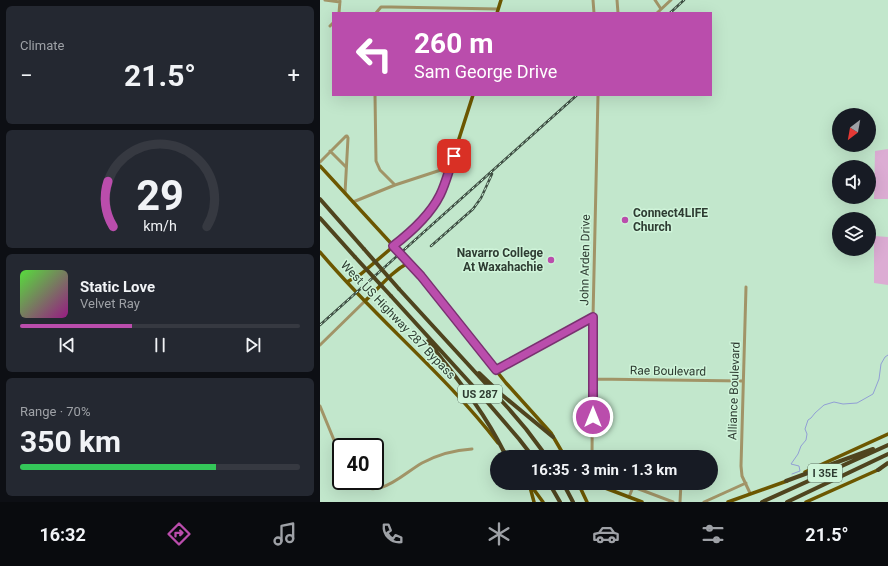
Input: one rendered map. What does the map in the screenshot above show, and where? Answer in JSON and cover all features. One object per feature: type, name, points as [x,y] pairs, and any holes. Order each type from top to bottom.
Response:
[{"type":"highway","name":"US 287","points":[[320,199],[514,414],[542,450]]},
{"type":"highway","name":"US 287","points":[[320,218],[514,433],[527,450]]},
{"type":"highway","points":[[424,333],[427,340],[480,411],[497,437],[503,450]]},
{"type":"highway","points":[[452,347],[502,394],[553,437]]},
{"type":"highway","points":[[786,481],[888,444]]},
{"type":"highway","name":"I 35E","points":[[762,502],[888,444]]},
{"type":"highway","name":"I 35E","points":[[787,502],[888,454]]},
{"type":"highway","points":[[878,470],[888,464]]},
{"type":"highway","points":[[553,490],[560,502]]},
{"type":"highway","points":[[567,490],[573,502]]},
{"type":"main road","points":[[498,11],[501,0]]},
{"type":"main road","points":[[347,282],[360,274],[393,246],[421,220],[436,202],[441,194],[473,96]]},
{"type":"main road","points":[[320,166],[421,276],[496,370],[553,437],[561,450]]},
{"type":"main road","name":"West US Highway 287 Bypass","points":[[320,252],[365,301],[449,387],[502,450]]},
{"type":"main road","points":[[365,301],[402,266],[408,263]]},
{"type":"main road","points":[[728,502],[786,481],[888,434]]},
{"type":"main road","points":[[806,502],[878,470]]},
{"type":"main road","points":[[531,490],[534,502]]},
{"type":"main road","points":[[534,490],[543,502]]},
{"type":"main road","points":[[581,490],[587,502]]},
{"type":"main road","points":[[610,490],[642,502]]},
{"type":"street","points":[[325,0],[340,1],[339,12]]},
{"type":"street","points":[[593,0],[594,12]]},
{"type":"street","points":[[617,0],[618,12]]},
{"type":"street","points":[[655,0],[661,9]]},
{"type":"street","points":[[658,12],[671,0]]},
{"type":"street","points":[[376,12],[381,7],[498,11]]},
{"type":"street","points":[[375,96],[376,161],[378,167],[395,185]]},
{"type":"street","name":"John Arden Drive","points":[[591,450],[598,96]]},
{"type":"street","points":[[320,162],[347,136],[345,193]]},
{"type":"street","points":[[330,151],[346,167]]},
{"type":"street","points":[[353,202],[395,185],[450,167]]},
{"type":"street","name":"Alliance Boulevard","points":[[746,287],[741,466],[742,476],[750,493]]},
{"type":"street","points":[[320,346],[365,301]]},
{"type":"street","points":[[496,370],[593,317]]},
{"type":"street","name":"Rae Boulevard","points":[[593,379],[744,381]]},
{"type":"street","points":[[320,406],[333,438]]},
{"type":"street","points":[[365,490],[379,492],[392,487],[410,471],[429,460],[456,451],[472,449]]},
{"type":"street","points":[[704,502],[746,483]]},
{"type":"street","points":[[629,497],[632,490]]},
{"type":"street","points":[[642,490],[673,502]]},
{"type":"street","points":[[680,490],[680,502]]},
{"type":"shaded area","points":[[888,149],[888,199],[876,199],[876,151]]},
{"type":"shaded area","points":[[876,236],[888,237],[888,285],[874,283]]},
{"type":"waterway","points":[[792,474],[800,471],[799,466],[791,464],[806,440],[807,434],[805,429],[808,420],[824,405],[834,402],[843,404],[857,403],[873,394],[879,379],[881,364],[888,355]]},
{"type":"railway","points":[[671,12],[684,0]]},
{"type":"railway","points":[[320,325],[576,96]]},
{"type":"railway","points":[[431,246],[473,209],[481,198],[492,174]]},
{"type":"place","name":"Connect4LIFE Church","points":[[625,220]]},
{"type":"place","name":"Navarro College At Waxahachie","points":[[551,260]]},
{"type":"route","points":[[454,156],[441,194],[436,202],[427,214],[393,246],[421,276],[496,370],[517,357],[554,339],[593,317],[593,417]]}]
